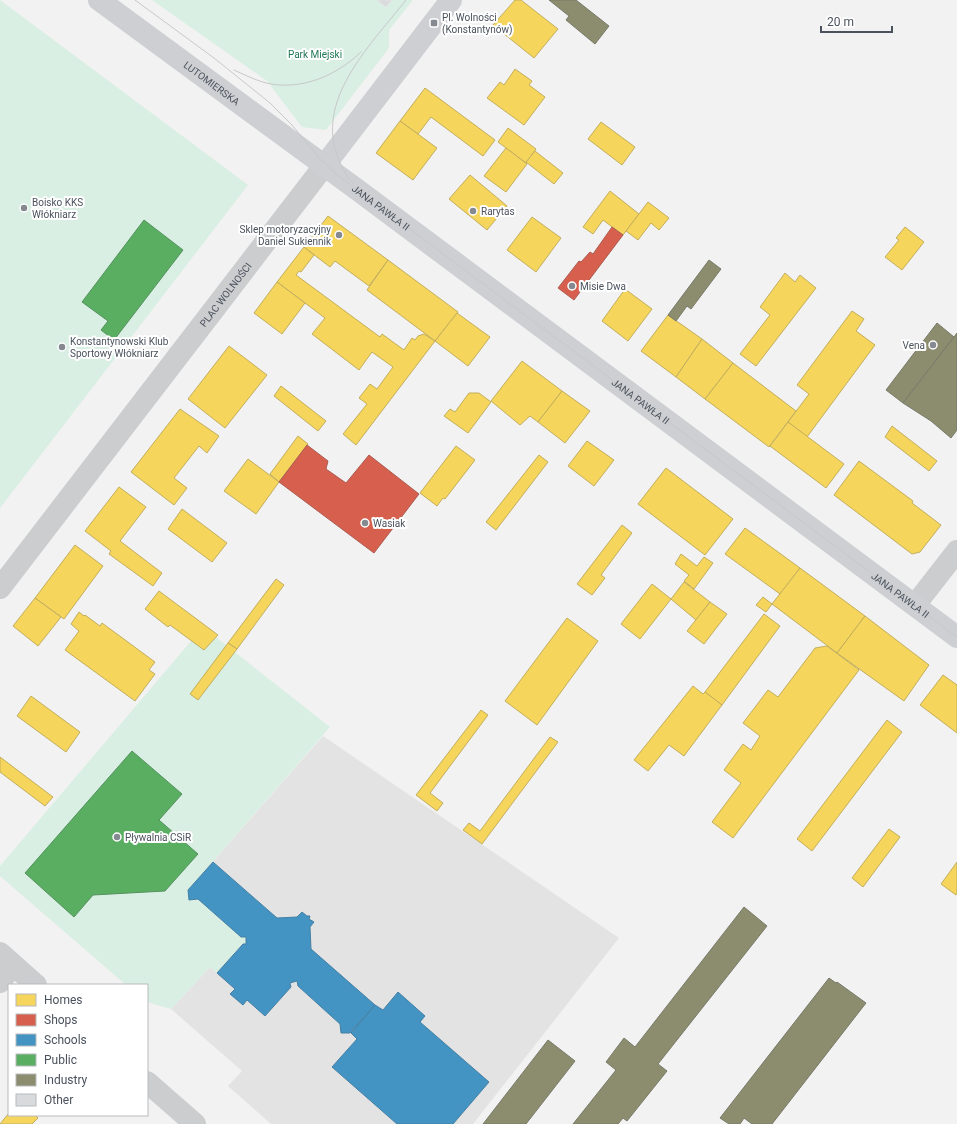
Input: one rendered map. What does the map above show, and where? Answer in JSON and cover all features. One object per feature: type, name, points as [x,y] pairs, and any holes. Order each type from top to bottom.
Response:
[{"type":"main road","name":"LUTOMIERSKA","points":[[99,0],[324,166]]},
{"type":"main road","name":"PLAC WOLNOŚCI","points":[[324,166],[451,0]]},
{"type":"main road","name":"JANA PAWŁA II","points":[[324,166],[957,636]]},
{"type":"street","name":"PLAC WOLNOŚCI","points":[[0,588],[324,166]]},
{"type":"street","points":[[915,606],[957,551]]},
{"type":"street","points":[[0,982],[7,959],[35,984]]},
{"type":"street","points":[[148,1083],[195,1124]]},
{"type":"shaded area","points":[[323,736],[619,938],[473,1124],[271,1124],[228,1086],[242,1071],[171,1009],[210,967],[217,973],[243,944],[246,944],[189,900],[188,890]]},
{"type":"green space","name":"Konstantynowski Klub Sportowy Włókniarz","points":[[0,0],[248,185],[0,508]]},
{"type":"green space","name":"Park Miejski","points":[[152,0],[413,0],[389,30],[389,48],[326,130],[302,127],[267,81]]},
{"type":"green space","points":[[203,627],[330,727],[188,890],[189,900],[198,899],[241,937],[246,937],[246,944],[242,944],[217,973],[210,967],[171,1009],[148,1002],[148,984],[125,984],[0,876],[0,866]]},
{"type":"building: Homes","points":[[515,0],[521,0],[558,29],[534,58],[493,25]]},
{"type":"building: Homes","points":[[515,69],[532,81],[529,85],[545,97],[524,125],[487,98],[500,82],[504,85]]},
{"type":"building: Homes","points":[[425,88],[495,140],[483,156],[431,117],[418,134],[400,121]]},
{"type":"building: Homes","points":[[400,121],[437,148],[413,180],[376,153]]},
{"type":"building: Homes","points":[[601,122],[635,147],[622,165],[588,139]]},
{"type":"building: Homes","points":[[508,128],[536,149],[526,163],[498,142]]},
{"type":"building: Homes","points":[[506,148],[527,164],[506,192],[484,176]]},
{"type":"building: Homes","points":[[535,151],[563,173],[554,184],[526,162]]},
{"type":"building: Homes","points":[[470,175],[507,206],[487,230],[449,199]]},
{"type":"building: Homes","points":[[610,191],[639,214],[623,235],[603,220],[593,234],[583,227]]},
{"type":"building: Homes","points":[[648,202],[669,218],[659,230],[651,223],[638,240],[626,231]]},
{"type":"building: Homes","points":[[328,216],[388,260],[369,286],[335,261],[330,267],[304,247]]},
{"type":"building: Homes","points":[[532,217],[561,238],[536,272],[507,250]]},
{"type":"building: Homes","points":[[905,227],[924,242],[902,270],[885,257],[899,240],[896,238]]},
{"type":"building: Homes","points":[[304,247],[314,255],[301,272],[299,271],[296,275],[380,337],[382,334],[404,350],[412,338],[415,340],[418,336],[424,334],[435,341],[356,445],[343,434],[367,404],[359,398],[370,384],[377,389],[393,367],[372,352],[359,370],[312,334],[325,318],[277,282]]},
{"type":"building: Homes","points":[[388,260],[458,312],[435,341],[367,290]]},
{"type":"building: Homes","points":[[785,273],[795,282],[800,275],[816,288],[756,366],[740,354],[770,315],[760,307]]},
{"type":"building: Homes","points":[[277,282],[305,303],[282,334],[254,313]]},
{"type":"building: Homes","points":[[625,289],[652,309],[628,341],[602,321]]},
{"type":"building: Homes","points":[[852,311],[864,319],[856,331],[875,345],[807,437],[788,422],[809,394],[797,385]]},
{"type":"building: Homes","points":[[457,313],[490,337],[468,366],[435,341]]},
{"type":"building: Homes","points":[[668,315],[702,339],[676,377],[641,351]]},
{"type":"building: Homes","points":[[702,339],[733,363],[705,399],[676,377]]},
{"type":"building: Homes","points":[[229,346],[267,375],[225,428],[188,399]]},
{"type":"building: Homes","points":[[522,361],[562,391],[538,422],[530,416],[520,425],[491,401]]},
{"type":"building: Homes","points":[[733,363],[796,411],[769,447],[705,399]]},
{"type":"building: Homes","points":[[281,386],[326,421],[318,431],[274,396]]},
{"type":"building: Homes","points":[[562,391],[590,411],[565,443],[538,422]]},
{"type":"building: Homes","points":[[469,393],[479,393],[491,402],[468,433],[444,416],[450,409],[455,412]]},
{"type":"building: Homes","points":[[180,409],[219,436],[207,453],[199,446],[174,478],[187,488],[174,505],[131,472]]},
{"type":"building: Homes","points":[[788,422],[844,464],[826,488],[770,446]]},
{"type":"building: Homes","points":[[892,426],[937,461],[929,471],[885,437]]},
{"type":"building: Homes","points":[[298,436],[308,444],[279,482],[270,474]]},
{"type":"building: Homes","points":[[587,441],[614,460],[594,486],[568,466]]},
{"type":"building: Homes","points":[[456,446],[475,460],[445,499],[443,498],[437,506],[420,493]]},
{"type":"building: Homes","points":[[539,455],[548,462],[496,530],[486,522]]},
{"type":"building: Homes","points":[[248,459],[279,482],[256,514],[224,491]]},
{"type":"building: Homes","points":[[859,461],[913,501],[912,503],[941,525],[920,552],[912,554],[834,495]]},
{"type":"building: Homes","points":[[666,468],[733,519],[705,555],[638,504]]},
{"type":"building: Homes","points":[[119,487],[146,507],[120,541],[162,573],[153,586],[109,554],[111,551],[85,531]]},
{"type":"building: Homes","points":[[182,509],[227,543],[212,562],[168,529]]},
{"type":"building: Homes","points":[[622,525],[632,533],[601,575],[605,578],[592,595],[577,584]]},
{"type":"building: Homes","points":[[745,528],[800,568],[780,594],[725,554]]},
{"type":"building: Homes","points":[[75,545],[103,566],[64,619],[35,598]]},
{"type":"building: Homes","points":[[681,554],[697,566],[704,557],[713,563],[694,589],[684,581],[689,575],[675,564]]},
{"type":"building: Homes","points":[[800,568],[865,616],[837,653],[772,604]]},
{"type":"building: Homes","points":[[276,579],[284,585],[237,649],[228,643]]},
{"type":"building: Homes","points":[[684,582],[710,602],[696,620],[671,599]]},
{"type":"building: Homes","points":[[652,584],[671,599],[640,639],[621,624]]},
{"type":"building: Homes","points":[[159,591],[218,635],[204,650],[170,625],[168,627],[145,609]]},
{"type":"building: Homes","points":[[763,597],[772,604],[766,612],[756,605]]},
{"type":"building: Homes","points":[[35,598],[61,617],[38,646],[13,626]]},
{"type":"building: Homes","points":[[710,602],[727,614],[704,644],[687,631]]},
{"type":"building: Homes","points":[[79,612],[100,626],[102,623],[155,662],[149,670],[155,674],[135,701],[65,650],[79,631],[71,624]]},
{"type":"building: Homes","points":[[764,614],[780,626],[722,705],[705,692]]},
{"type":"building: Homes","points":[[865,616],[929,665],[904,701],[837,653]]},
{"type":"building: Homes","points":[[567,618],[598,641],[537,725],[505,701]]},
{"type":"building: Homes","points":[[228,643],[237,649],[198,700],[190,694]]},
{"type":"building: Homes","points":[[827,646],[859,670],[733,838],[712,822],[741,783],[724,770],[743,744],[751,750],[760,736],[743,723],[768,690],[778,697],[815,648]]},
{"type":"building: Homes","points":[[943,675],[957,685],[957,733],[920,705]]},
{"type":"building: Homes","points":[[693,686],[703,694],[705,692],[722,705],[684,756],[669,745],[648,771],[634,760]]},
{"type":"building: Homes","points":[[31,696],[80,732],[66,752],[17,716]]},
{"type":"building: Homes","points":[[481,710],[488,715],[430,793],[443,803],[437,811],[416,795]]},
{"type":"building: Homes","points":[[887,720],[902,732],[812,851],[797,839]]},
{"type":"building: Homes","points":[[550,737],[558,742],[482,844],[463,830],[469,823],[480,831]]},
{"type":"building: Homes","points":[[0,757],[53,797],[45,806],[0,772]]},
{"type":"building: Homes","points":[[889,829],[900,837],[863,887],[852,878]]},
{"type":"building: Homes","points":[[957,862],[957,893],[956,895],[941,884]]},
{"type":"building: Homes","points":[[8,1114],[8,1116],[36,1116],[38,1118],[32,1124],[0,1124]]},
{"type":"building: Shops","points":[[612,227],[623,235],[574,300],[558,288],[579,261],[581,262],[590,252],[593,254]]},
{"type":"building: Shops","name":"Wasiak","points":[[307,445],[328,461],[326,469],[346,483],[369,455],[419,494],[374,553],[279,482]]},
{"type":"building: Schools","points":[[213,862],[277,918],[297,917],[302,912],[307,916],[310,916],[309,919],[314,922],[310,927],[311,949],[375,1005],[350,1033],[341,1033],[340,1024],[298,986],[297,981],[290,983],[291,987],[265,1016],[247,1000],[243,1005],[230,994],[235,989],[217,973],[243,944],[246,944],[246,937],[241,937],[198,899],[189,900],[188,890]]},
{"type":"building: Schools","points":[[398,992],[425,1016],[420,1022],[489,1082],[453,1124],[397,1124],[332,1067],[357,1039],[351,1033],[375,1005],[383,1010]]},
{"type":"building: Public","points":[[144,220],[183,250],[114,340],[101,330],[108,321],[82,302]]},
{"type":"building: Public","name":"Pływalnia CSiR","points":[[132,751],[182,794],[159,820],[198,854],[165,891],[93,895],[74,917],[25,873]]},
{"type":"building: Industry","points":[[549,0],[576,0],[609,26],[595,44],[566,20],[569,16]]},
{"type":"building: Industry","points":[[709,260],[721,269],[691,309],[687,306],[676,321],[668,315]]},
{"type":"building: Industry","points":[[937,323],[954,337],[903,403],[886,390]]},
{"type":"building: Industry","points":[[957,333],[957,430],[951,438],[931,421],[903,403]]},
{"type":"building: Industry","points":[[744,907],[767,926],[658,1064],[667,1071],[627,1121],[623,1118],[618,1124],[573,1124],[616,1070],[606,1062],[624,1038],[635,1047]]},
{"type":"building: Industry","points":[[829,978],[866,1003],[772,1124],[752,1124],[744,1118],[740,1124],[729,1124],[720,1118]]},
{"type":"building: Industry","points":[[548,1040],[575,1061],[526,1124],[483,1124]]},
{"type":"building: Other","points":[[377,0],[392,0],[386,7]]},
{"type":"tram line","points":[[135,0],[214,58],[270,103],[291,124],[322,161],[336,174],[957,637]]},
{"type":"tram line","points":[[353,183],[343,169],[337,154],[333,133],[334,112],[341,91],[352,71],[379,33],[406,0]]},
{"type":"tram line","points":[[234,70],[266,83],[292,85],[317,80],[341,68],[361,52]]},
{"type":"place","name":"Pl. Wolności (Konstantynów)","points":[[434,23]]},
{"type":"place","name":"Boisko KKS Włókniarz","points":[[24,208]]},
{"type":"place","name":"Rarytas","points":[[473,211]]},
{"type":"place","name":"Sklep motoryzacyjny Daniel Sukiennik","points":[[339,235]]},
{"type":"place","name":"Misie Dwa","points":[[572,286]]},
{"type":"place","name":"Vena","points":[[933,345]]},
{"type":"place","name":"Konstantynowski Klub Sportowy Włókniarz","points":[[62,347]]},
{"type":"place","name":"Wasiak","points":[[365,523]]},
{"type":"place","name":"Pływalnia CSiR","points":[[117,837]]}]
